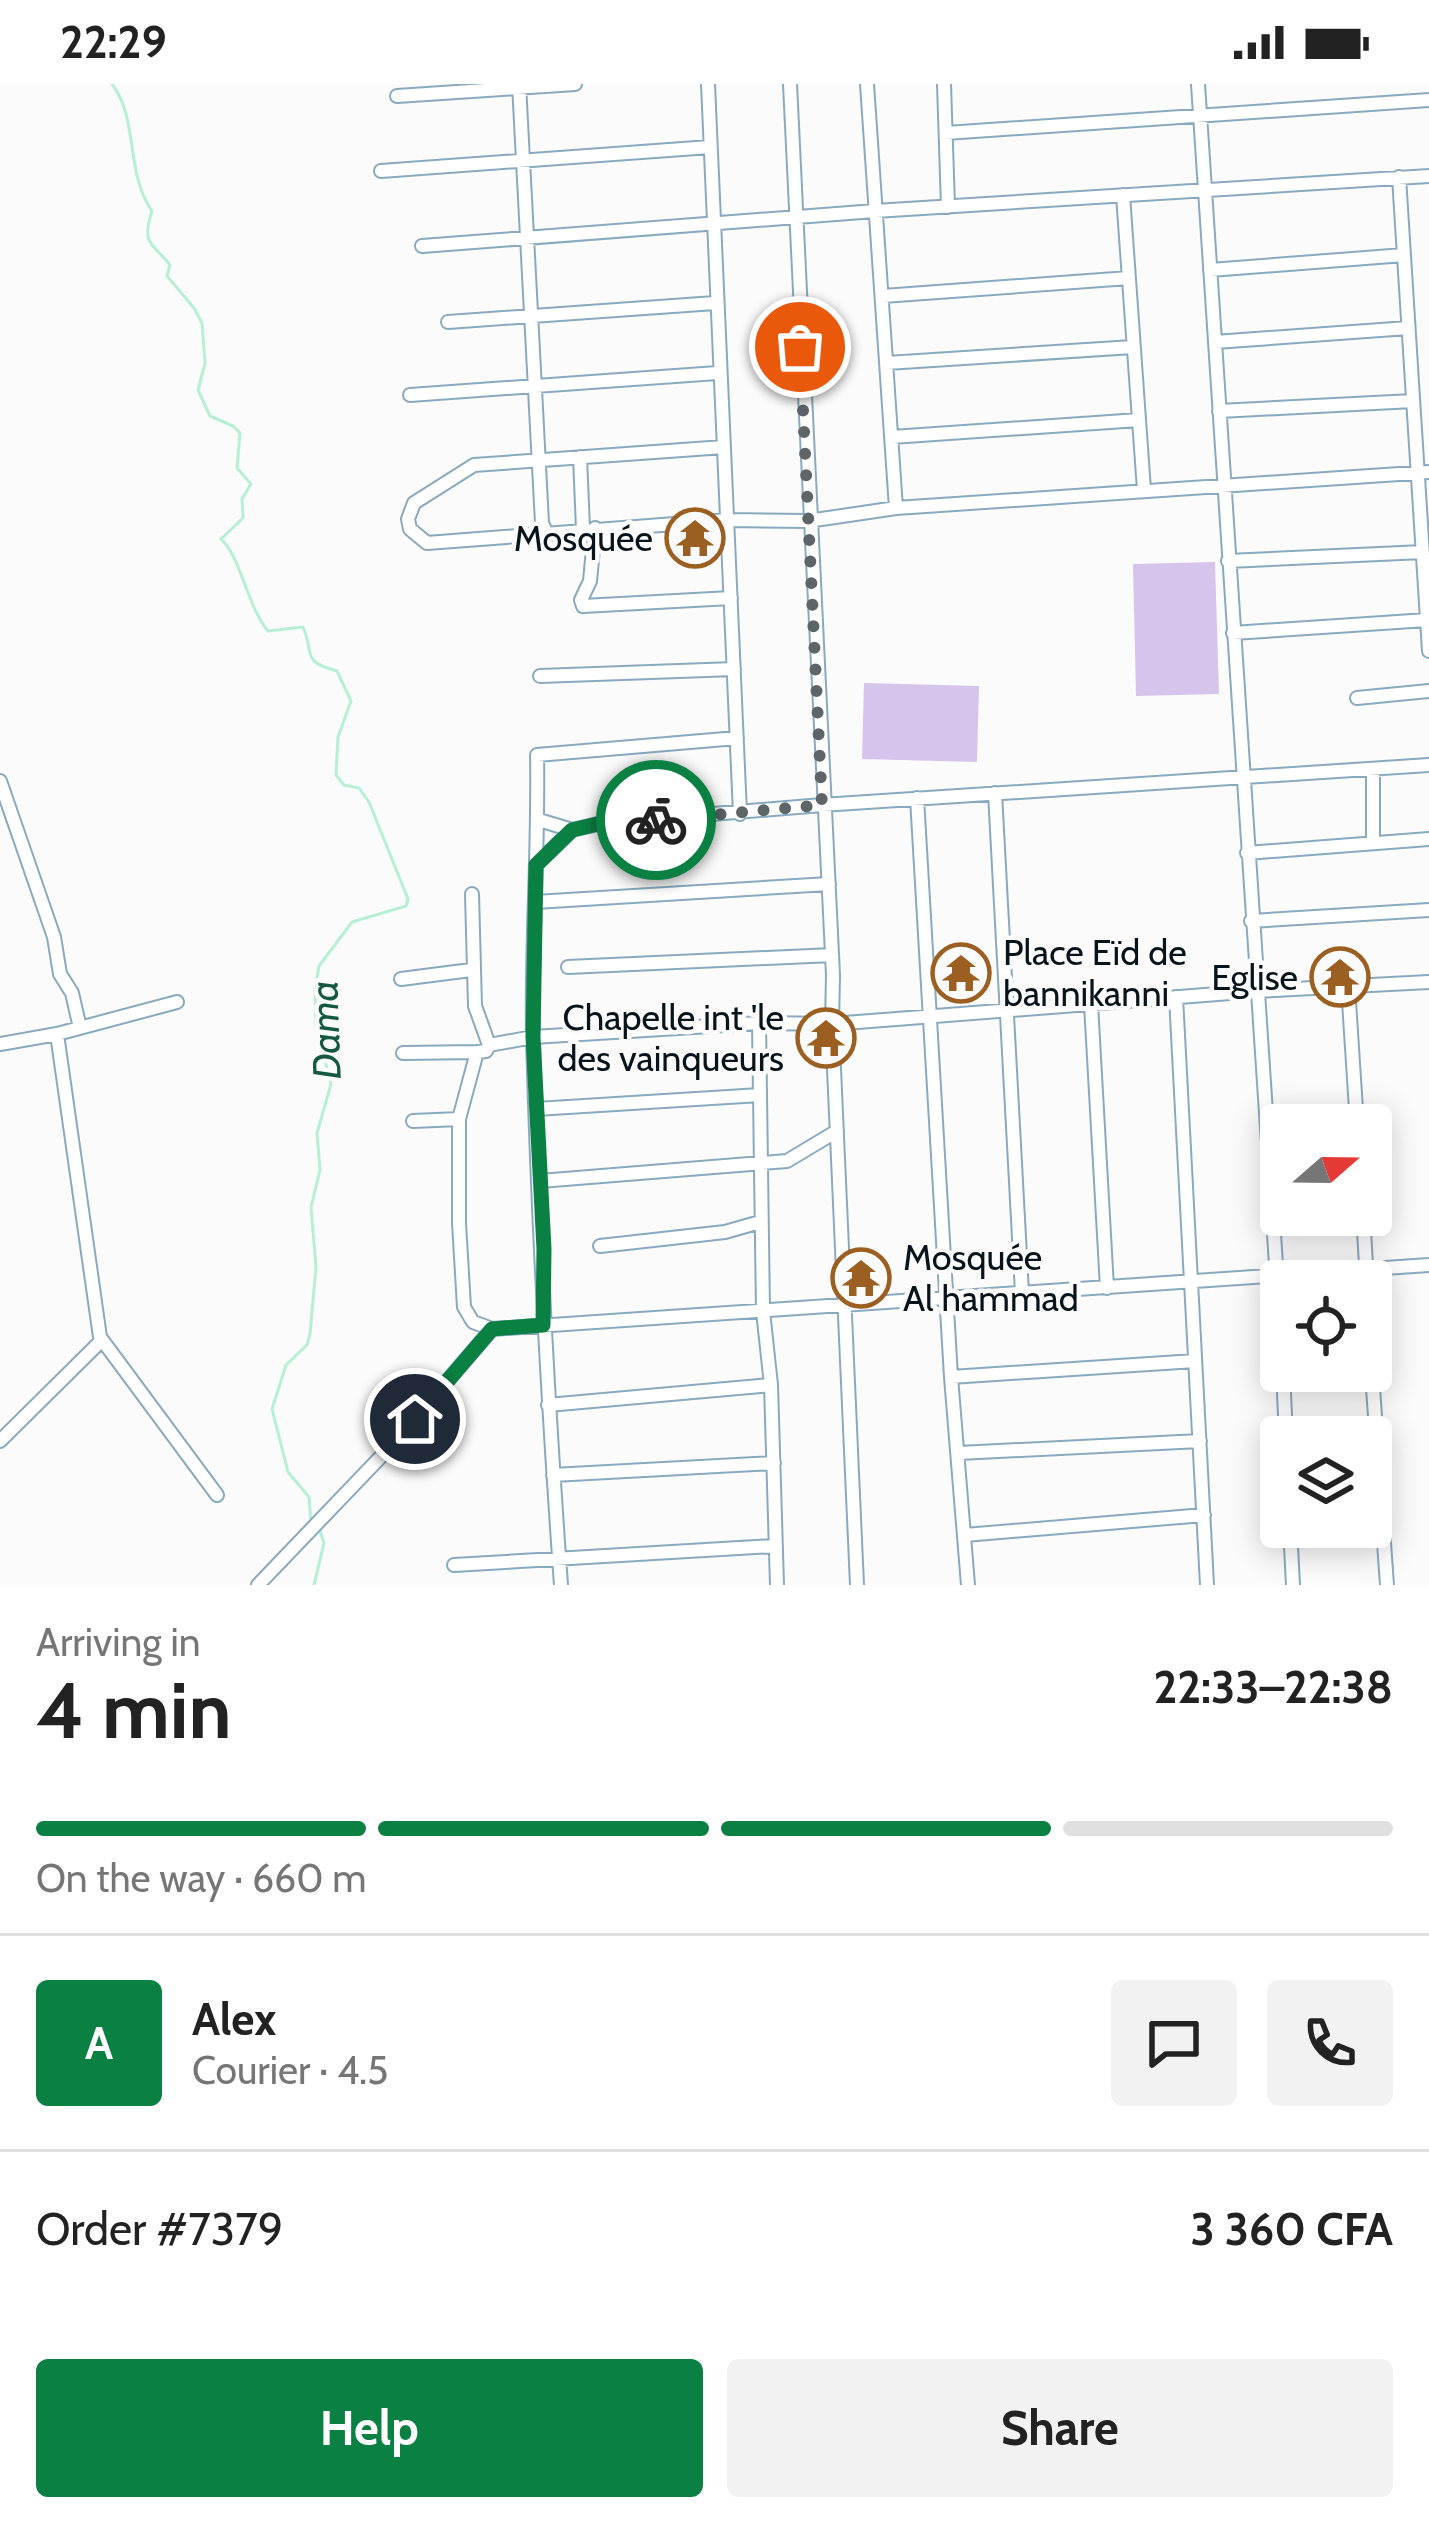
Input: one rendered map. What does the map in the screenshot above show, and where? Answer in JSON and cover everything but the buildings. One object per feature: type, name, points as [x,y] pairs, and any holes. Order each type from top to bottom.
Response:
[{"type":"street","points":[[397,96],[575,84]]},
{"type":"street","points":[[708,84],[717,373],[740,814]]},
{"type":"street","points":[[790,84],[857,1585]]},
{"type":"street","points":[[867,84],[896,508]]},
{"type":"street","points":[[944,84],[948,207]]},
{"type":"street","points":[[1198,84],[1277,1260]]},
{"type":"street","points":[[519,86],[542,523],[548,534]]},
{"type":"street","points":[[946,133],[1429,100]]},
{"type":"street","points":[[381,171],[710,147]]},
{"type":"street","points":[[422,246],[1429,176]]},
{"type":"street","points":[[1399,177],[1413,401],[1423,472],[1429,650]]},
{"type":"street","points":[[1123,195],[1144,490]]},
{"type":"street","points":[[1210,270],[1404,255]]},
{"type":"street","points":[[883,296],[1129,278]]},
{"type":"street","points":[[448,322],[715,303]]},
{"type":"street","points":[[1214,342],[1408,328]]},
{"type":"street","points":[[887,363],[1133,346]]},
{"type":"street","points":[[410,395],[717,373]]},
{"type":"street","points":[[1219,411],[1413,401]]},
{"type":"street","points":[[892,436],[1138,420]]},
{"type":"street","points":[[724,447],[466,468],[414,503],[408,519],[416,537],[427,543],[696,521],[808,521],[896,508],[1423,472]]},
{"type":"street","points":[[580,457],[591,574],[583,606],[730,598]]},
{"type":"street","points":[[696,521],[726,494]]},
{"type":"street","points":[[1228,561],[1423,552]]},
{"type":"street","points":[[1233,633],[1427,620]]},
{"type":"street","points":[[540,676],[734,669]]},
{"type":"street","points":[[1357,698],[1429,691]]},
{"type":"street","points":[[561,1585],[543,1325],[533,1037],[540,753],[736,738]]},
{"type":"street","points":[[539,820],[572,830],[602,823],[822,805],[1429,765]]},
{"type":"street","points":[[1372,843],[1373,769]]},
{"type":"street","points":[[0,781],[54,937],[60,974],[73,993],[80,1028]]},
{"type":"street","points":[[995,793],[1022,1294]]},
{"type":"street","points":[[917,798],[968,1585]]},
{"type":"street","points":[[536,865],[572,830]]},
{"type":"street","points":[[1247,853],[1429,839]]},
{"type":"street","points":[[536,902],[829,884]]},
{"type":"street","points":[[472,895],[471,970],[483,1049],[459,1119],[459,1223],[464,1307],[473,1322],[492,1329],[1260,1277]]},
{"type":"street","points":[[1251,921],[1429,910]]},
{"type":"street","points":[[568,967],[832,955]]},
{"type":"street","points":[[400,980],[471,970]]},
{"type":"street","points":[[403,1053],[483,1049],[533,1037],[759,1023],[832,1024],[1429,982]]},
{"type":"street","points":[[1348,986],[1356,1104]]},
{"type":"street","points":[[1176,997],[1208,1585]]},
{"type":"street","points":[[0,1044],[177,1002]]},
{"type":"street","points":[[1090,1004],[1107,1288]]},
{"type":"street","points":[[759,1023],[760,1222],[777,1585]]},
{"type":"street","points":[[57,1034],[102,1340],[217,1495]]},
{"type":"street","points":[[536,1109],[760,1095]]},
{"type":"street","points":[[413,1121],[459,1119]]},
{"type":"street","points":[[540,1180],[787,1162],[837,1131]]},
{"type":"street","points":[[600,1246],[725,1232],[760,1222]]},
{"type":"street","points":[[1392,1271],[1429,1265]]},
{"type":"street","points":[[258,1585],[326,1517],[492,1329]]},
{"type":"street","points":[[0,1441],[102,1340]]},
{"type":"street","points":[[952,1378],[1196,1361]]},
{"type":"street","points":[[548,1406],[771,1385]]},
{"type":"street","points":[[1373,1392],[1387,1585]]},
{"type":"street","points":[[959,1453],[1200,1441]]},
{"type":"street","points":[[553,1475],[774,1463]]},
{"type":"street","points":[[965,1535],[1204,1515]]},
{"type":"street","points":[[454,1565],[774,1546]]},
{"type":"street","points":[[1291,1548],[1293,1585]]},
{"type":"shaded area","points":[[1215,562],[1219,694],[1136,696],[1133,564]]},
{"type":"shaded area","points":[[864,683],[979,686],[977,762],[862,759]]},
{"type":"waterway","name":"Dama","points":[[112,84],[126,113],[138,180],[152,211],[148,237],[170,265],[167,276],[202,323],[205,363],[198,390],[210,416],[240,433],[237,468],[251,484],[242,499],[243,518],[221,539],[268,631],[303,627],[313,660],[337,671],[351,701],[338,737],[336,775],[344,785],[359,788],[369,802],[408,899],[406,906],[352,922],[319,966],[315,988],[316,1025],[331,1084],[317,1133],[320,1170],[311,1207],[316,1267],[310,1334],[307,1345],[286,1365],[272,1409],[288,1472],[309,1497],[311,1523]]},
{"type":"waterway","name":"Dama","points":[[314,1585],[324,1543],[319,1528]]},
{"type":"way so far","points":[[656,820],[822,805],[800,347]]},
{"type":"place","name":"Mosquée","points":[[695,538]]},
{"type":"place","name":"Place Eïd de bannikanni","points":[[961,973]]},
{"type":"place","name":"Eglise","points":[[1340,977]]},
{"type":"place","name":"Chapelle int 'le des vainqueurs","points":[[826,1038]]},
{"type":"place","name":"Mosquée Al hammad","points":[[861,1278]]},
{"type":"route","points":[[415,1419],[492,1329],[543,1325],[544,1249],[533,1037],[536,865],[572,830],[656,820]]}]
